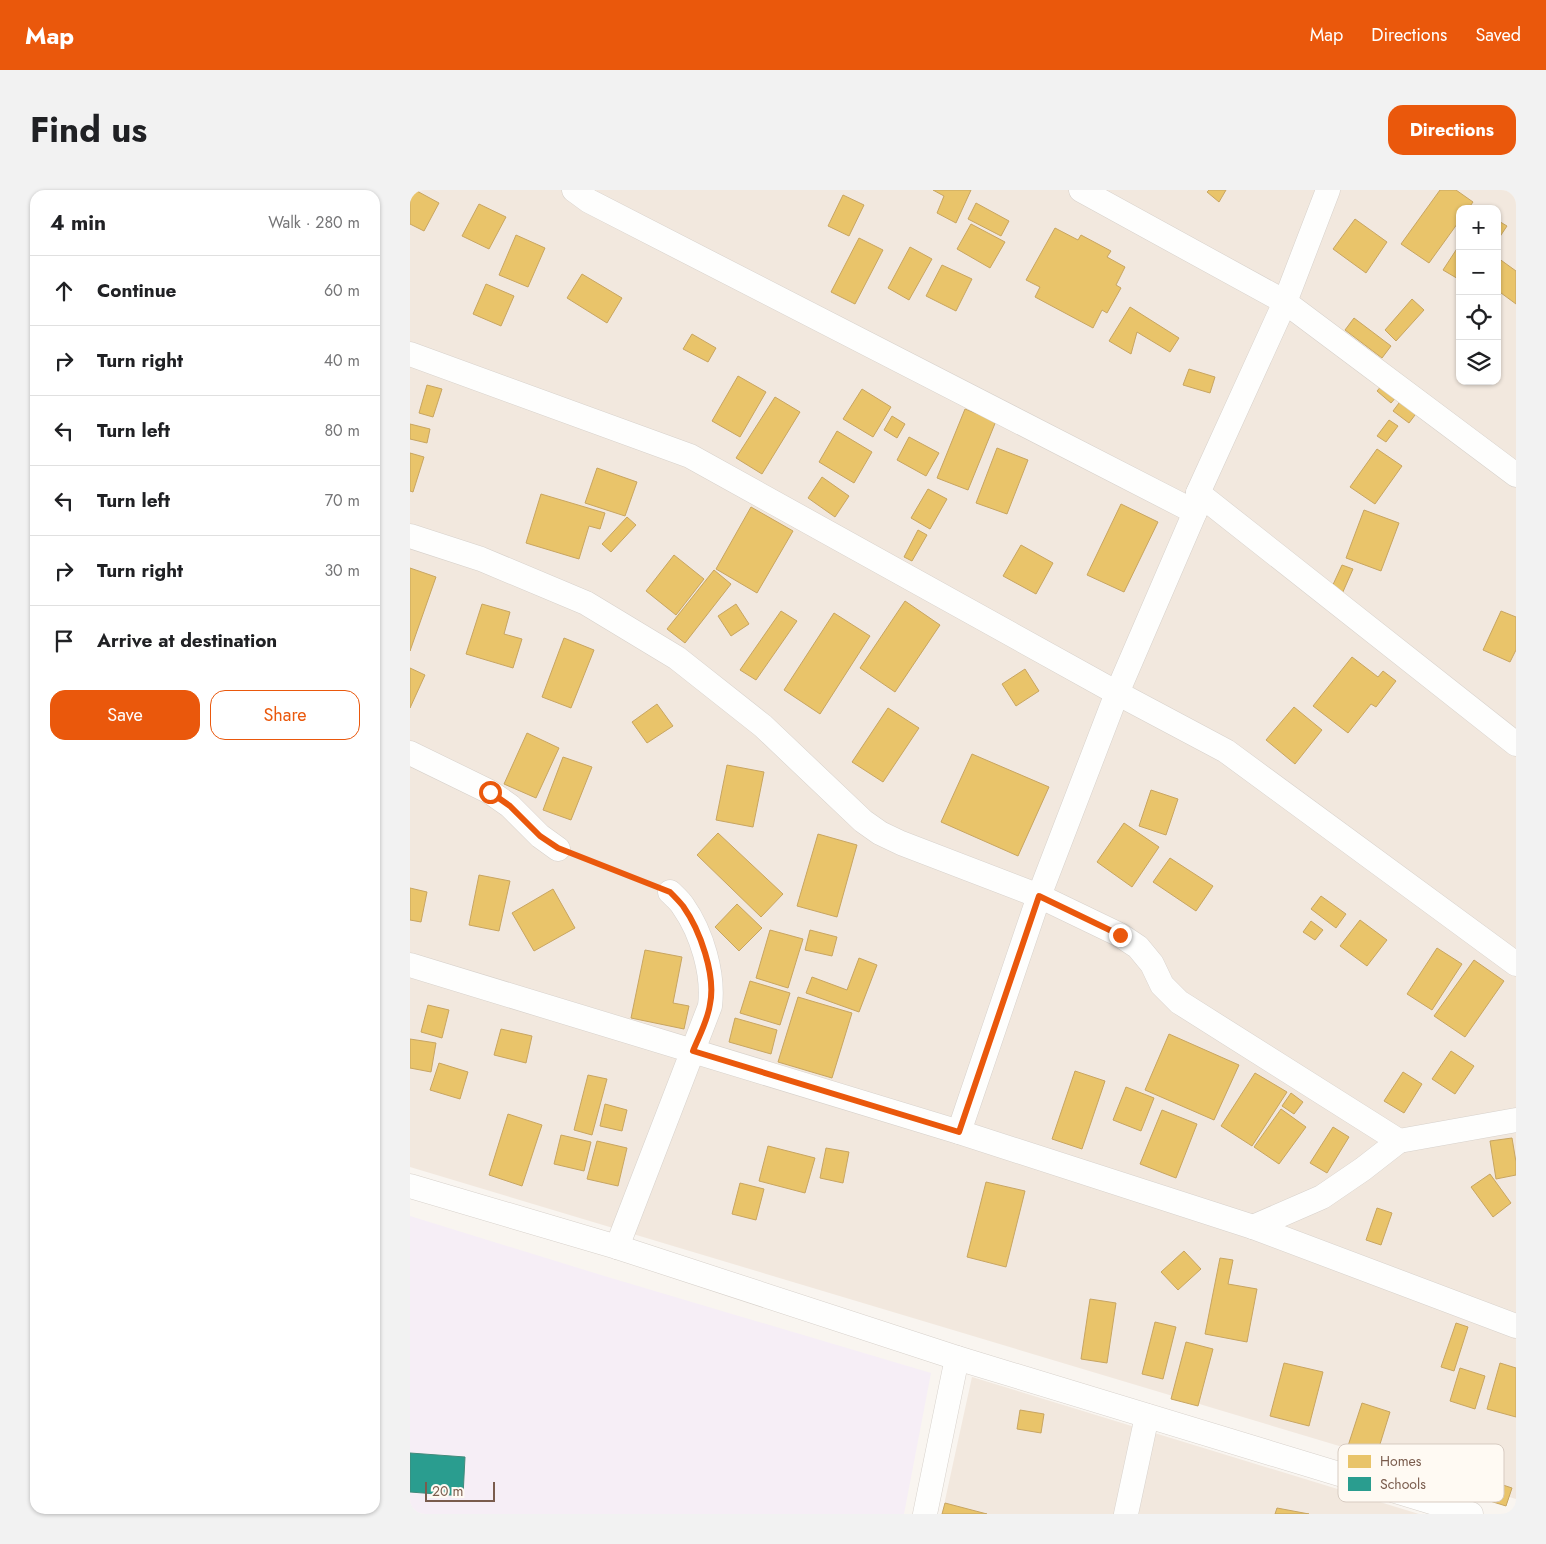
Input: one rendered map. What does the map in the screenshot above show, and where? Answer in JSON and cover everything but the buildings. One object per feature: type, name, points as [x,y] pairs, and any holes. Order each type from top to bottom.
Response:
[{"type":"street","points":[[574,190],[590,201],[1196,502],[1516,744]]},
{"type":"street","points":[[1081,190],[1285,302],[1516,475]]},
{"type":"street","points":[[959,1132],[1039,896],[1117,693],[1196,502],[1285,302],[1328,190]]},
{"type":"street","points":[[410,354],[690,456],[1117,693],[1226,751],[1516,964]]},
{"type":"street","points":[[410,536],[481,559],[586,604],[677,658],[755,720],[863,821],[880,833],[901,843],[1039,896],[1120,935],[1138,946],[1152,964],[1162,985],[1179,1002],[1399,1141]]},
{"type":"street","points":[[410,754],[490,792],[510,806],[540,836],[558,848]]},
{"type":"street","points":[[617,1248],[710,1006],[712,990],[708,966],[696,931],[683,906],[670,892]]},
{"type":"street","points":[[410,966],[959,1132],[1253,1227],[1516,1326]]},
{"type":"street","points":[[1253,1227],[1322,1197],[1399,1141],[1516,1120]]},
{"type":"street","points":[[410,1186],[617,1248],[957,1358],[1338,1474]]},
{"type":"street","points":[[924,1514],[957,1358]]},
{"type":"street","points":[[1126,1514],[1147,1416]]},
{"type":"street","points":[[1431,1502],[1471,1514]]},
{"type":"path","points":[[558,848],[670,892]]},
{"type":"shaded area","points":[[410,190],[1516,190],[1516,1499],[1504,1495],[1504,1444],[1338,1444],[1338,1446],[410,1167]]},
{"type":"shaded area","points":[[410,1216],[931,1373],[904,1514],[410,1514]]},
{"type":"shaded area","points":[[972,1377],[1338,1489],[1338,1502],[1380,1502],[1419,1514],[942,1514]]},
{"type":"route","points":[[490,792],[510,806],[540,836],[558,848],[670,892],[683,906],[702,944],[712,990],[710,1006],[693,1051],[959,1132],[1039,896],[1120,935]]}]
